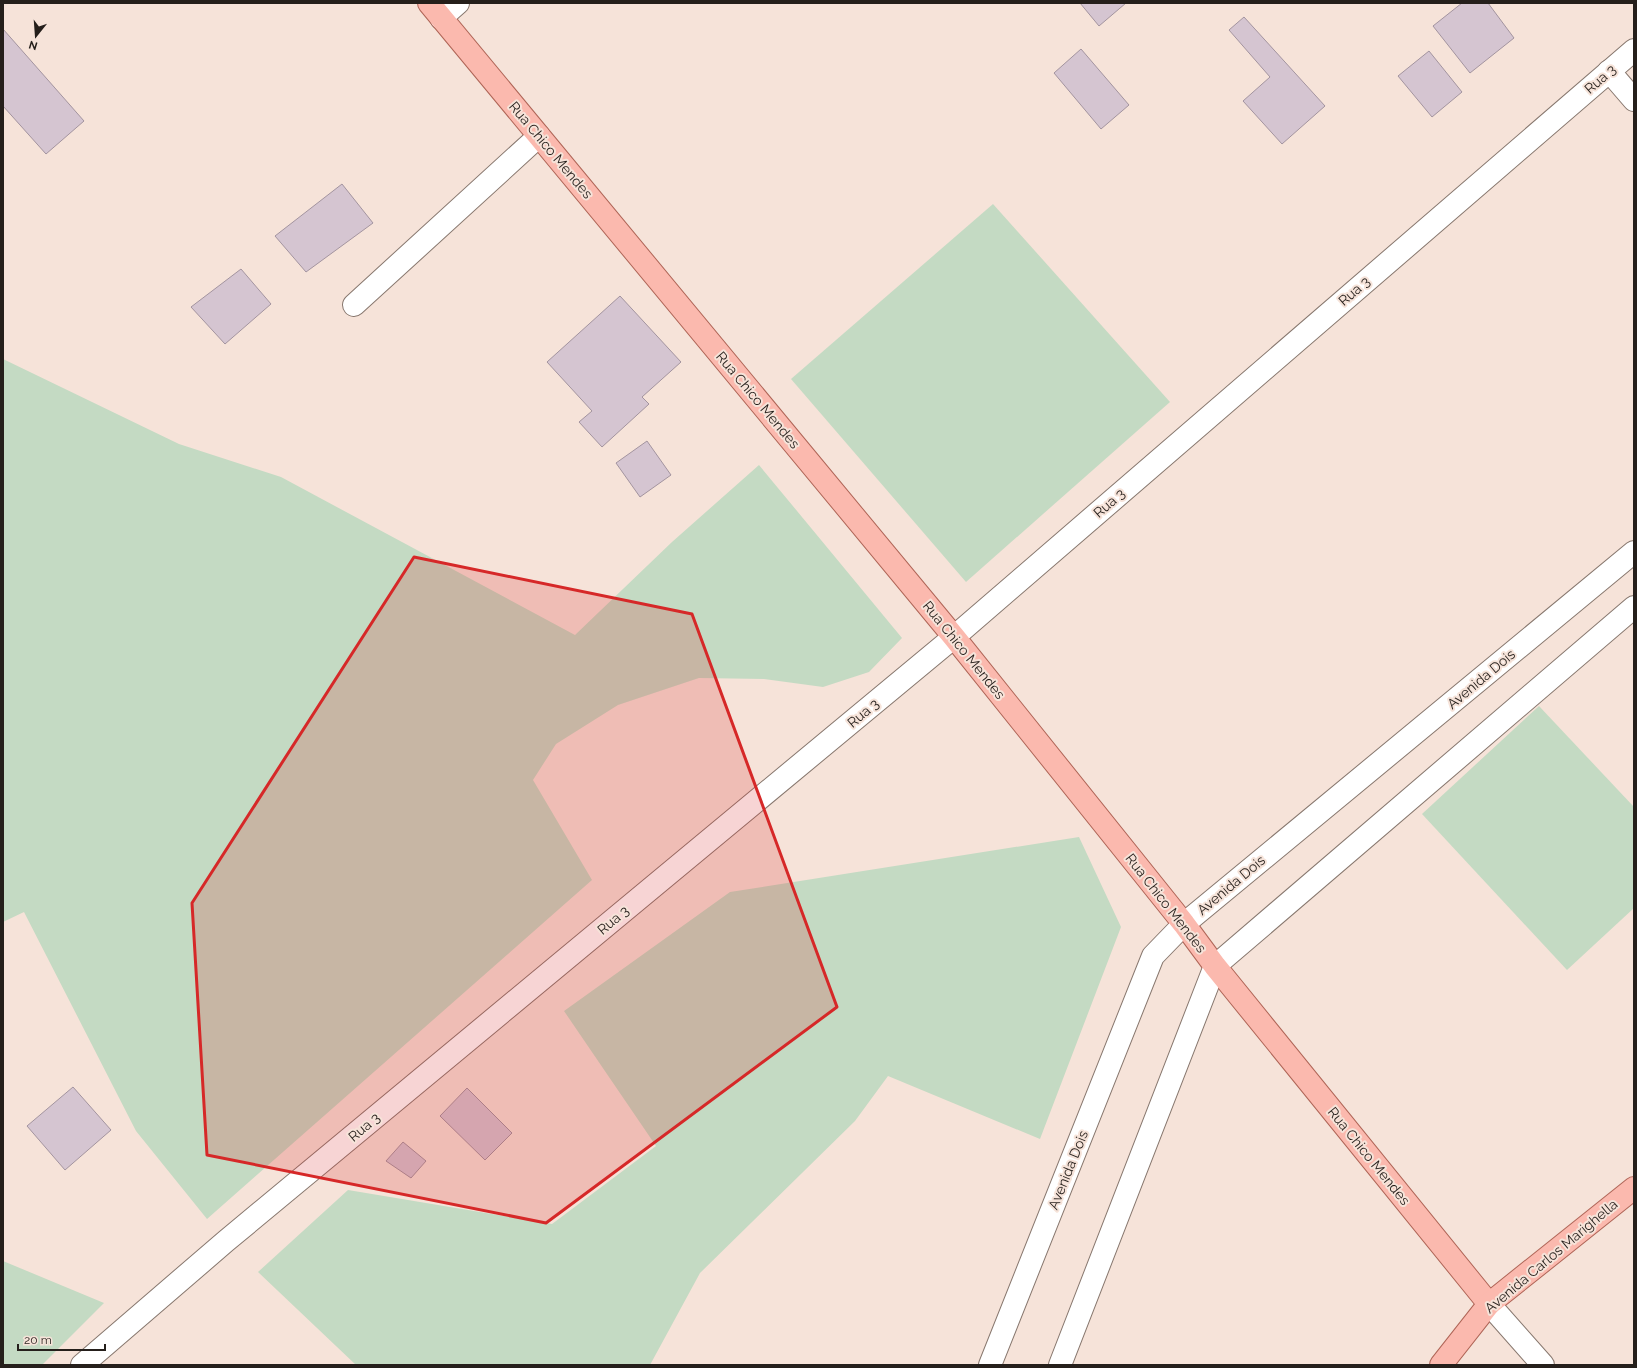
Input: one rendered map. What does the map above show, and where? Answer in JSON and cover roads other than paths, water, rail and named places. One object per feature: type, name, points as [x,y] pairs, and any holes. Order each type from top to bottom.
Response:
[{"type":"main road","name":"Rua Chico Mendes","points":[[435,10],[954,637],[1184,924],[1215,966],[1489,1304]]},
{"type":"main road","name":"Avenida Carlos Marighella","points":[[1441,1365],[1489,1304],[1634,1188]]},
{"type":"street","points":[[435,10],[458,3]]},
{"type":"street","name":"Rua 3","points":[[82,1365],[238,1231],[954,637],[1634,50]]},
{"type":"street","points":[[1610,71],[1634,100]]},
{"type":"street","points":[[354,305],[539,136]]},
{"type":"street","name":"Avenida Dois","points":[[990,1365],[1153,956],[1184,924],[1634,552]]},
{"type":"street","points":[[1060,1365],[1215,966],[1634,607]]},
{"type":"street","points":[[1489,1304],[1543,1365]]}]
